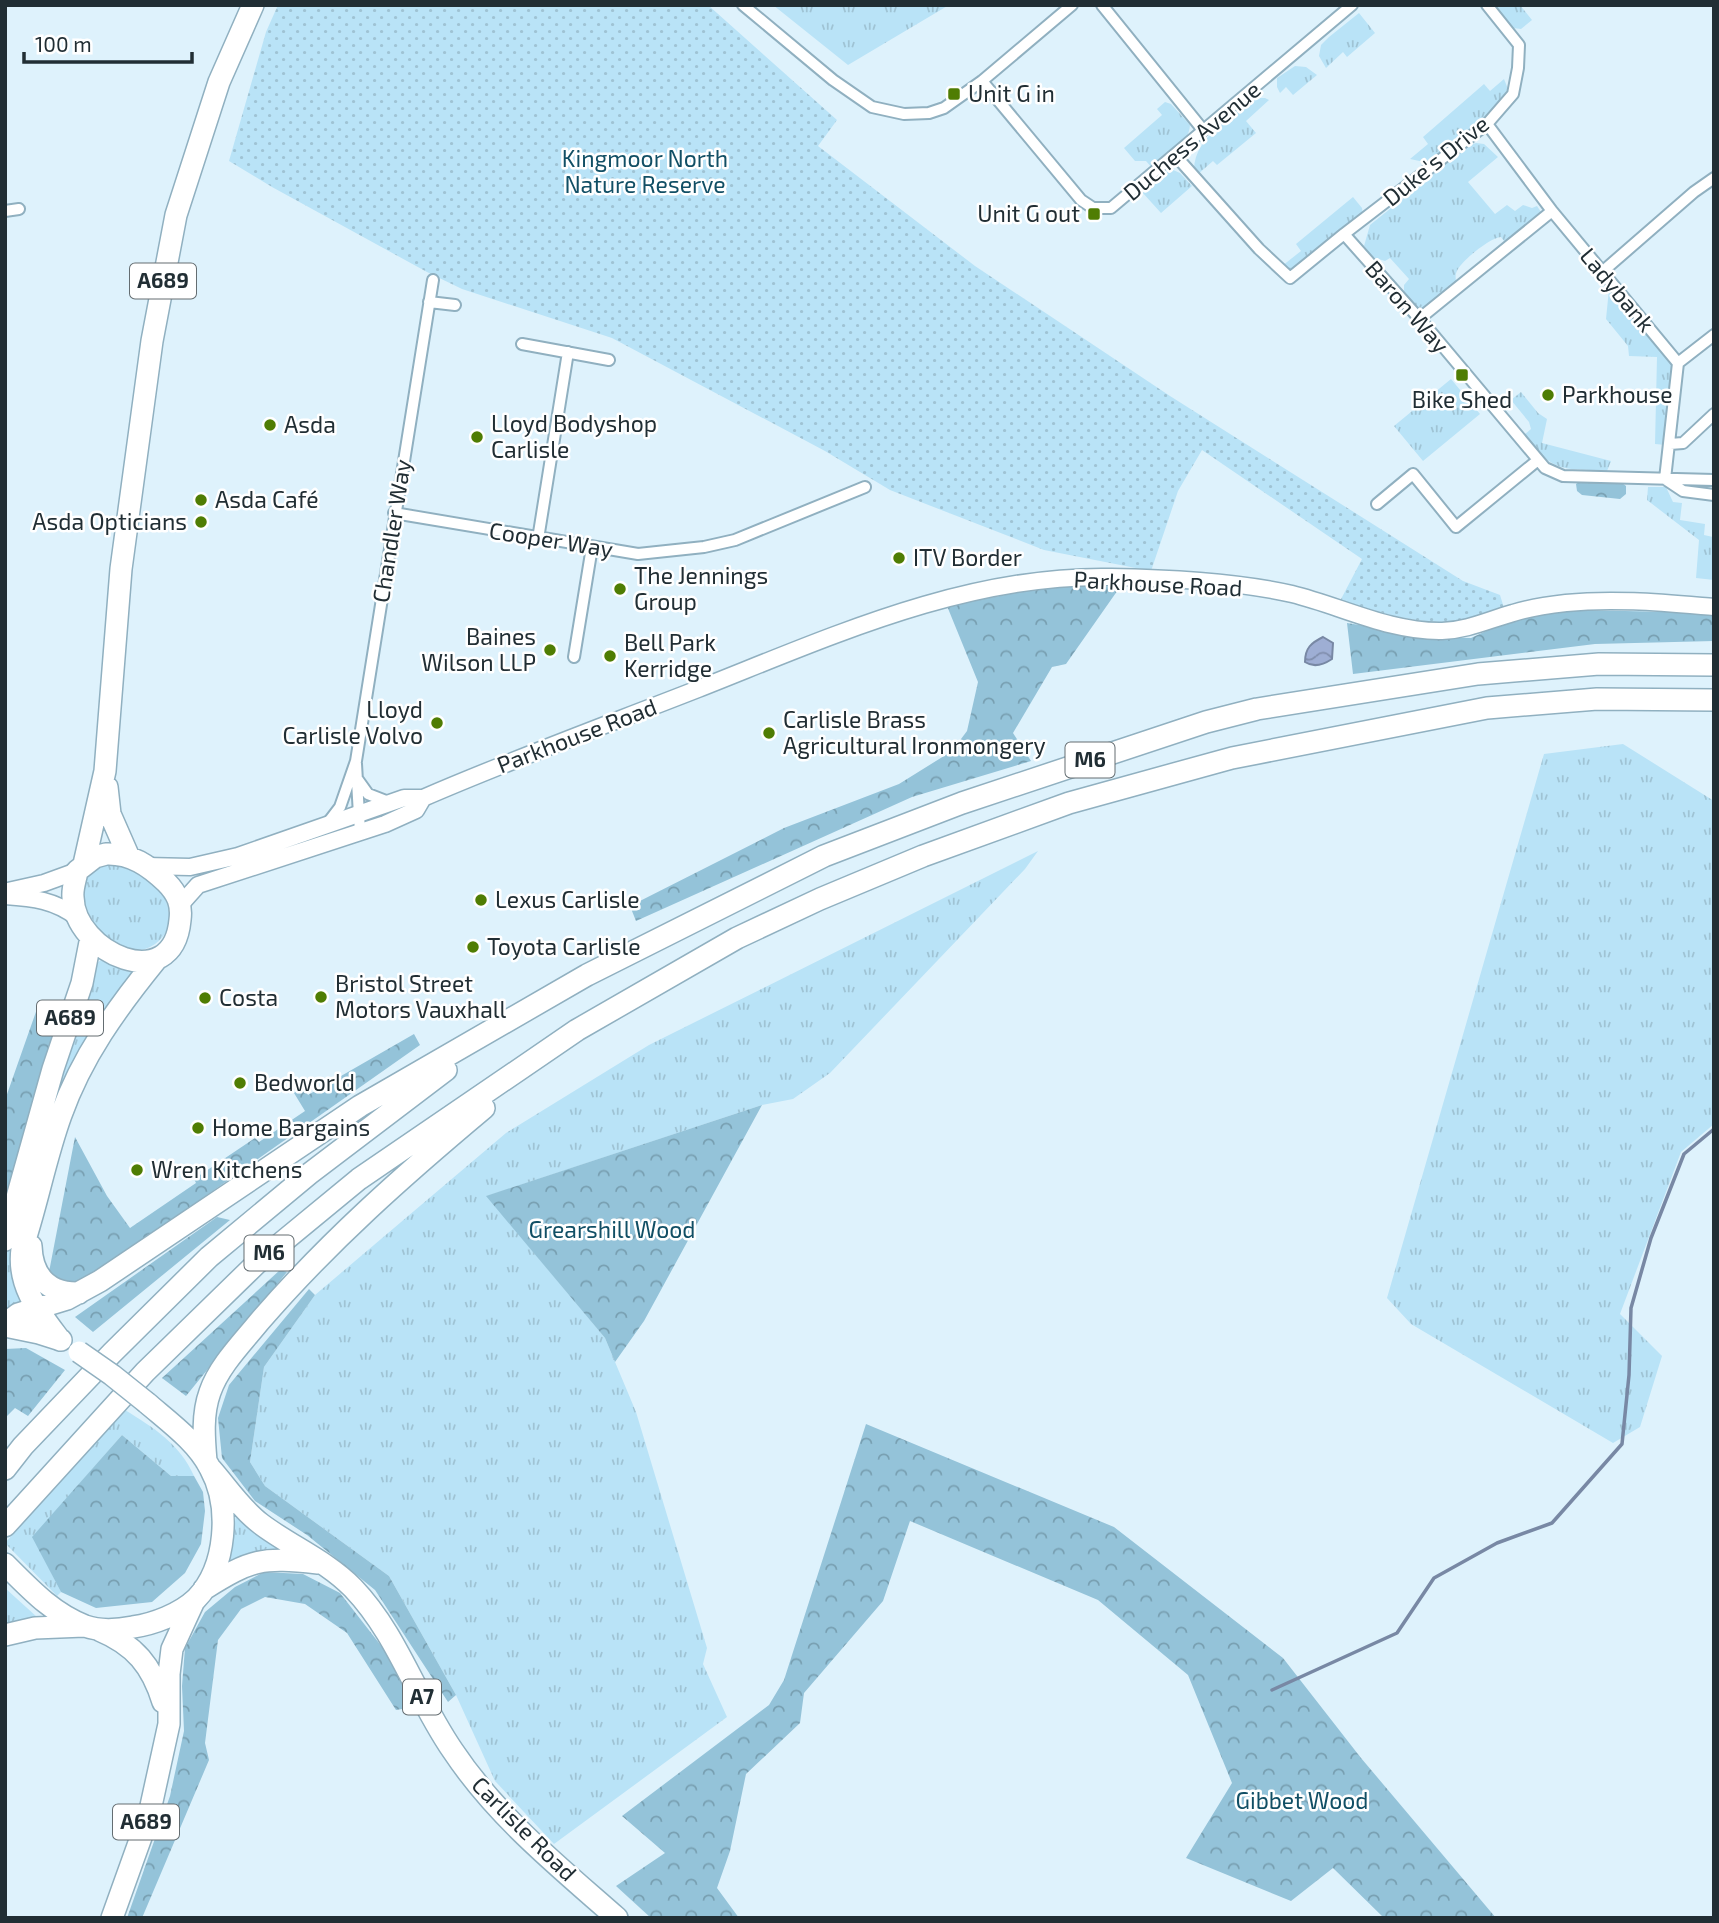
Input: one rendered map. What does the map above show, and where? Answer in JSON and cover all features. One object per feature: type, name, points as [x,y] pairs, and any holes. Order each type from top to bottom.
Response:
[{"type":"highway","name":"A689","points":[[81,867],[105,771],[121,569],[152,341],[176,215],[219,82],[253,5]]},
{"type":"highway","name":"M6","points":[[36,1309],[79,1293],[146,1251],[360,1106],[587,975],[824,856],[962,803],[1206,722],[1257,709],[1478,674],[1599,664],[1714,665]]},
{"type":"highway","name":"M6","points":[[5,1526],[145,1372],[257,1263],[359,1179],[577,1030],[737,938],[923,856],[1069,803],[1232,758],[1487,708],[1597,699],[1714,701]]},
{"type":"highway","name":"A689","points":[[105,771],[110,814],[137,860]]},
{"type":"highway","points":[[106,854],[137,860],[174,891],[181,904],[177,933],[167,951],[156,960],[131,962],[108,952],[91,937],[78,918],[72,897],[81,867],[106,854]]},
{"type":"highway","name":"A689","points":[[5,1240],[53,1069],[89,959],[91,937]]},
{"type":"highway","name":"A689","points":[[60,1340],[36,1309],[24,1283],[20,1261],[60,1116],[96,1039],[156,960]]},
{"type":"highway","name":"M6","points":[[5,1469],[23,1446],[209,1257],[309,1174],[512,1019]]},
{"type":"highway","name":"M6","points":[[208,1465],[204,1428],[210,1391],[222,1369],[276,1303],[390,1187],[577,1030]]},
{"type":"highway","points":[[31,1222],[34,1269],[53,1288],[62,1292],[79,1293]]},
{"type":"highway","points":[[5,1325],[18,1314],[36,1309]]},
{"type":"highway","points":[[5,1325],[39,1332],[60,1340]]},
{"type":"highway","name":"Carlisle Road","points":[[60,1340],[112,1375],[182,1434],[259,1523],[296,1545],[351,1586],[382,1622],[431,1715],[480,1788],[523,1834],[617,1918]]},
{"type":"highway","points":[[199,1595],[219,1555],[223,1532],[219,1493],[208,1465]]},
{"type":"highway","points":[[5,1635],[35,1628],[88,1626],[124,1629],[144,1625],[177,1611],[238,1568],[279,1559],[320,1563]]},
{"type":"highway","points":[[5,1564],[52,1608],[88,1626]]},
{"type":"highway","name":"A689","points":[[112,1918],[149,1815],[169,1724],[172,1649],[199,1595]]},
{"type":"highway","name":"A689","points":[[88,1626],[118,1641],[144,1662],[155,1678],[169,1724]]},
{"type":"street","points":[[743,5],[833,79],[873,107],[904,114],[929,113],[944,108],[982,81],[1072,5]]},
{"type":"street","points":[[1102,5],[1203,130]]},
{"type":"street","name":"Duchess Avenue","points":[[982,81],[1081,200],[1093,208],[1111,208],[1352,5]]},
{"type":"street","name":"Duke's Drive","points":[[1344,234],[1487,124],[1513,94],[1519,45],[1487,5]]},
{"type":"street","name":"Ladybank","points":[[1487,124],[1552,211],[1678,363]]},
{"type":"street","points":[[1175,155],[1258,249],[1290,278],[1344,234]]},
{"type":"street","points":[[1602,272],[1694,192],[1714,178]]},
{"type":"street","points":[[5,211],[19,209]]},
{"type":"street","points":[[1419,319],[1552,211]]},
{"type":"street","name":"Baron Way","points":[[1344,234],[1545,468],[1563,476],[1714,480]]},
{"type":"street","name":"Chandler Way","points":[[360,832],[348,813],[433,280]]},
{"type":"street","points":[[429,302],[455,305]]},
{"type":"street","points":[[1714,335],[1678,363],[1665,479],[1682,491],[1714,495]]},
{"type":"street","points":[[522,344],[609,360]]},
{"type":"street","points":[[538,538],[568,352]]},
{"type":"street","points":[[1670,444],[1683,443],[1714,414]]},
{"type":"street","points":[[1377,504],[1413,474],[1457,527],[1538,460]]},
{"type":"street","name":"Cooper Way","points":[[394,513],[638,554],[704,547],[735,540],[865,487]]},
{"type":"street","points":[[574,657],[592,547]]},
{"type":"street","name":"Parkhouse Road","points":[[137,860],[190,867],[238,856],[325,826],[348,813],[404,798],[423,798],[772,660],[914,608],[1027,581],[1110,577],[1212,583],[1291,594],[1390,624],[1439,631],[1467,629],[1514,612],[1566,603],[1638,601],[1714,607]]},
{"type":"street","name":"Chandler Way","points":[[348,813],[358,780],[356,761]]},
{"type":"street","points":[[358,780],[368,794],[391,803]]},
{"type":"street","name":"Parkhouse Road","points":[[181,904],[198,885],[385,824],[416,810],[423,798]]},
{"type":"street","points":[[5,894],[44,883],[81,867]]},
{"type":"street","points":[[5,894],[44,900],[66,909],[78,918]]},
{"type":"green space","name":"Kingmoor North Nature Reserve","points":[[278,5],[708,5],[837,120],[818,146],[975,266],[1170,396],[1463,581],[1500,595],[1504,608],[1460,620],[1434,622],[1393,615],[1340,601],[1362,559],[1202,450],[1178,491],[1151,571],[1044,550],[890,490],[825,451],[612,338],[462,289],[427,272],[229,161],[266,32]]},
{"type":"green space","points":[[773,5],[949,5],[848,65]]},
{"type":"green space","points":[[1494,5],[1520,5],[1532,20],[1521,29],[1513,28]]},
{"type":"green space","points":[[1359,13],[1375,33],[1347,57],[1343,52],[1326,68],[1319,56],[1321,45]]},
{"type":"green space","points":[[1295,66],[1306,67],[1317,75],[1293,95],[1286,87],[1280,93],[1277,78]]},
{"type":"green space","points":[[1504,79],[1508,89],[1490,114],[1429,163],[1410,159],[1428,144],[1423,137],[1484,84],[1490,91]]},
{"type":"green space","points":[[1257,98],[1269,100],[1246,121],[1256,133],[1217,165],[1213,161],[1197,175],[1194,169],[1196,157],[1208,137]]},
{"type":"green space","points":[[1165,102],[1171,104],[1190,125],[1189,132],[1181,144],[1153,169],[1146,161],[1135,161],[1124,148],[1162,115],[1157,109]]},
{"type":"green space","points":[[1484,144],[1498,157],[1468,182],[1495,214],[1507,205],[1515,211],[1523,205],[1532,208],[1537,206],[1541,212],[1538,218],[1507,245],[1501,237],[1496,238],[1465,260],[1456,275],[1457,286],[1429,308],[1420,311],[1404,294],[1404,285],[1409,279],[1390,258],[1385,261],[1372,257],[1364,246],[1370,225],[1468,146]]},
{"type":"green space","points":[[1171,169],[1180,173],[1192,186],[1161,213],[1142,192]]},
{"type":"green space","points":[[1353,197],[1362,208],[1363,216],[1293,272],[1282,266],[1301,251],[1296,244]]},
{"type":"green space","points":[[1609,289],[1674,366],[1666,445],[1655,444],[1657,357],[1629,356],[1628,346],[1606,319]]},
{"type":"green space","points":[[1451,379],[1480,414],[1423,461],[1394,426]]},
{"type":"green space","points":[[1521,392],[1538,413],[1547,419],[1542,443],[1611,461],[1607,471],[1564,468],[1544,457],[1524,435],[1531,429],[1529,422],[1511,400]]},
{"type":"green space","points":[[1581,480],[1622,483],[1626,486],[1626,494],[1620,499],[1582,495],[1577,491],[1576,484]]},
{"type":"green space","points":[[1648,487],[1666,487],[1673,502],[1682,503],[1680,520],[1705,524],[1704,535],[1713,537],[1714,534],[1714,580],[1696,578],[1699,540],[1647,500]]},
{"type":"green space","points":[[1057,585],[1120,587],[1066,664],[1052,667],[1013,733],[1031,761],[912,797],[636,921],[630,906],[784,828],[899,784],[952,751],[967,731],[978,682],[947,606]]},
{"type":"green space","points":[[1581,610],[1714,613],[1714,641],[1595,644],[1353,674],[1347,623],[1433,637],[1471,638],[1514,618]]},
{"type":"green space","points":[[1623,744],[1714,801],[1714,1124],[1681,1152],[1620,1314],[1662,1356],[1640,1427],[1613,1443],[1411,1324],[1387,1298],[1544,754]]},
{"type":"green space","points":[[1038,851],[1025,869],[830,1073],[793,1099],[762,1105],[487,1196],[605,1338],[636,1412],[707,1648],[703,1664],[727,1717],[554,1844],[495,1781],[456,1695],[389,1576],[265,1486],[250,1462],[264,1367],[315,1295],[506,1133],[649,1045]]},
{"type":"green space","points":[[112,863],[131,867],[144,874],[162,893],[169,917],[167,928],[161,939],[150,947],[133,950],[116,944],[90,916],[84,899],[85,883],[94,870]]},
{"type":"green space","points":[[101,960],[135,975],[77,1057],[16,1286],[23,1306],[5,1311],[5,1257],[55,1080],[97,963]]},
{"type":"green space","points":[[38,1006],[61,1010],[5,1206],[5,1100]]},
{"type":"green space","points":[[414,1034],[420,1045],[89,1278],[68,1281],[49,1272],[75,1137],[107,1196],[130,1228],[196,1183],[194,1179],[255,1138],[259,1142],[305,1111],[294,1093],[303,1087],[308,1095]]},
{"type":"green space","name":"Grearshill Wood","points":[[762,1105],[644,1321],[615,1362],[605,1338],[486,1196]]},
{"type":"green space","points":[[217,1217],[230,1220],[93,1332],[75,1317]]},
{"type":"green space","points":[[280,1270],[287,1272],[186,1396],[162,1378]]},
{"type":"green space","points":[[309,1289],[315,1295],[264,1367],[250,1462],[265,1486],[389,1576],[456,1695],[448,1702],[375,1590],[307,1535],[255,1501],[222,1458],[218,1418],[229,1385]]},
{"type":"green space","points":[[26,1348],[65,1370],[28,1416],[15,1408],[5,1418],[5,1349]]},
{"type":"green space","points":[[125,1410],[156,1430],[174,1446],[194,1476],[171,1476],[122,1435],[33,1537],[61,1592],[57,1596],[5,1543]]},
{"type":"green space","name":"Gibbet Wood","points":[[866,1424],[1114,1527],[1283,1658],[1361,1758],[1496,1918],[1384,1918],[1333,1868],[1291,1901],[1186,1858],[1232,1783],[1188,1675],[1098,1600],[910,1521],[883,1601],[804,1693],[800,1723],[746,1774],[730,1851],[717,1888],[739,1918],[651,1918],[616,1886],[665,1853],[622,1816],[769,1705],[784,1680]]},
{"type":"green space","points":[[122,1435],[171,1476],[194,1476],[203,1492],[205,1511],[201,1544],[185,1573],[152,1602],[96,1608],[61,1592],[32,1537]]},
{"type":"green space","points":[[236,1514],[293,1553],[229,1565]]},
{"type":"green space","points":[[264,1572],[303,1574],[340,1593],[393,1661],[414,1707],[396,1710],[347,1633],[305,1604],[265,1597],[241,1609],[218,1640],[205,1743],[209,1760],[142,1918],[127,1918],[170,1796],[184,1731],[182,1686],[185,1648],[205,1612],[235,1587]]},
{"type":"green space","points":[[5,1588],[37,1617],[35,1621],[5,1627]]},
{"type":"water","points":[[1323,637],[1333,643],[1332,659],[1318,665],[1305,662],[1310,646]]},
{"type":"waterway","points":[[1272,1690],[1397,1633],[1434,1578],[1497,1543],[1552,1523],[1622,1444],[1629,1375],[1631,1308],[1651,1238],[1684,1154],[1714,1129]]},
{"type":"place","name":"Unit G in","points":[[954,94]]},
{"type":"place","name":"Unit G out","points":[[1094,214]]},
{"type":"place","name":"Bike Shed","points":[[1462,375]]},
{"type":"place","name":"Parkhouse","points":[[1548,395]]},
{"type":"place","name":"Asda","points":[[270,425]]},
{"type":"place","name":"Lloyd Bodyshop Carlisle","points":[[477,437]]},
{"type":"place","name":"Asda Café","points":[[201,500]]},
{"type":"place","name":"Asda Opticians","points":[[201,522]]},
{"type":"place","name":"ITV Border","points":[[899,558]]},
{"type":"place","name":"The Jennings Group","points":[[620,589]]},
{"type":"place","name":"Baines Wilson LLP","points":[[550,650]]},
{"type":"place","name":"Bell Park Kerridge","points":[[610,656]]},
{"type":"place","name":"Lloyd Carlisle Volvo","points":[[437,723]]},
{"type":"place","name":"Carlisle Brass Agricultural Ironmongery","points":[[769,733]]},
{"type":"place","name":"Lexus Carlisle","points":[[481,900]]},
{"type":"place","name":"Toyota Carlisle","points":[[473,947]]},
{"type":"place","name":"Bristol Street Motors Vauxhall","points":[[321,997]]},
{"type":"place","name":"Costa","points":[[205,998]]},
{"type":"place","name":"Bedworld","points":[[240,1083]]},
{"type":"place","name":"Home Bargains","points":[[198,1128]]},
{"type":"place","name":"Wren Kitchens","points":[[137,1170]]}]
